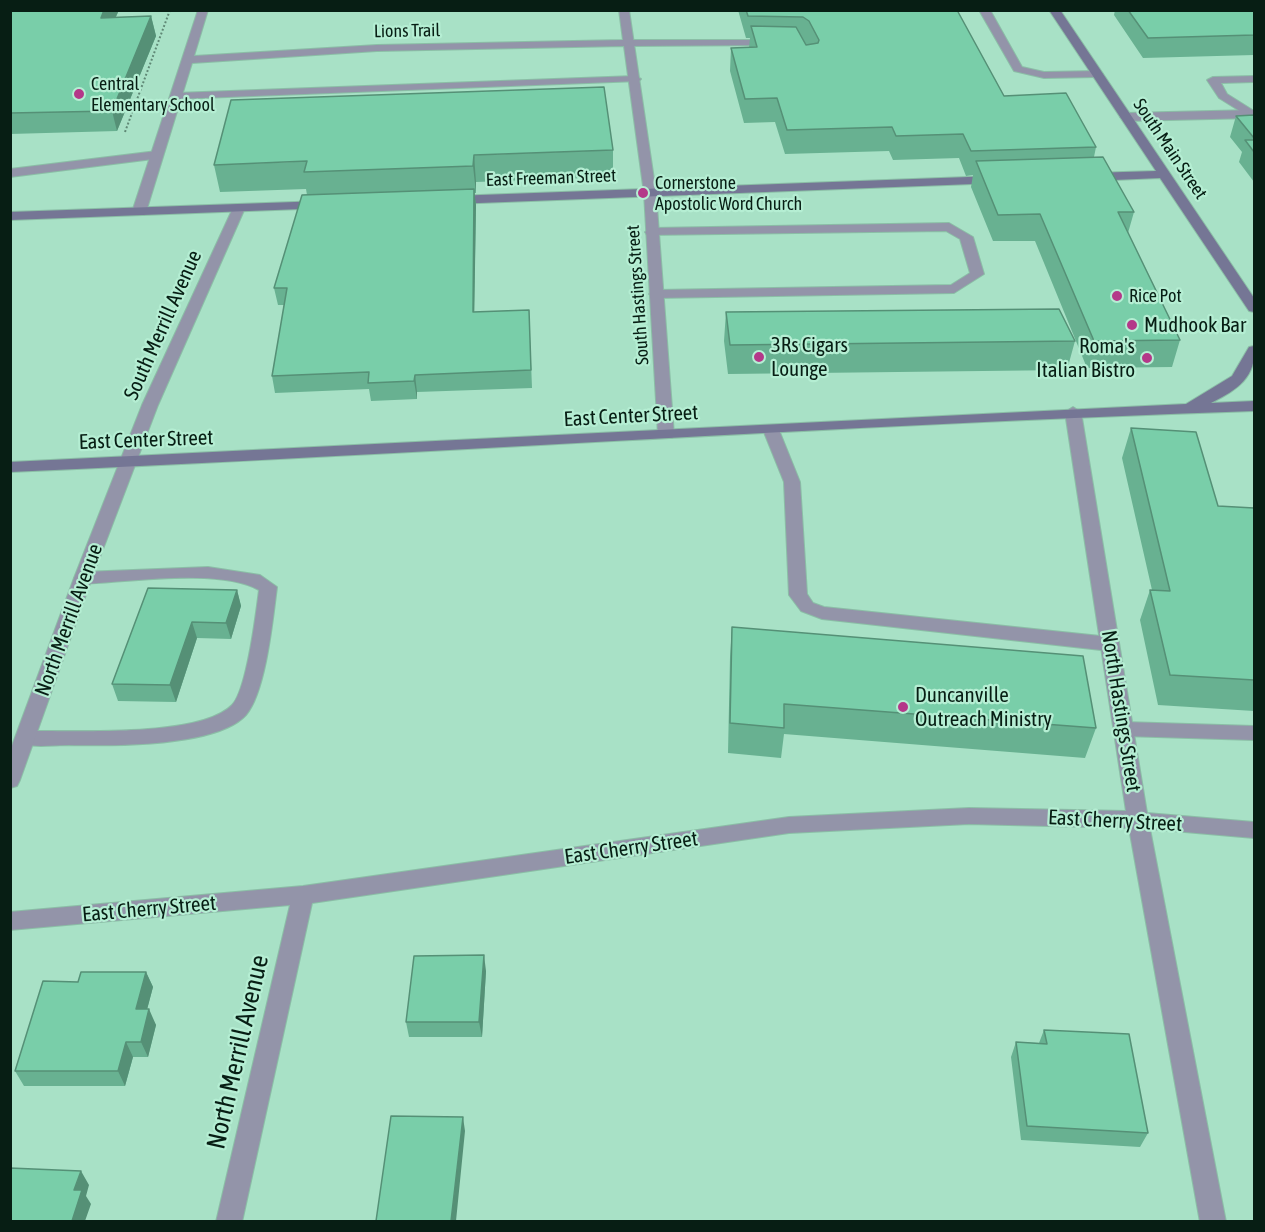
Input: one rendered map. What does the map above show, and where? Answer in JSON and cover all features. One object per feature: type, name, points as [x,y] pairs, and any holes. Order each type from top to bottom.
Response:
[{"type":"street","points":[[139,212],[176,96],[185,60],[203,10]]},
{"type":"street","name":"South Hastings Street","points":[[624,10],[650,193],[666,435]]},
{"type":"street","points":[[984,10],[1018,69],[1044,75],[1097,74]]},
{"type":"street","name":"South Main Street","points":[[1054,10],[1254,308]]},
{"type":"street","name":"Lions Trail","points":[[185,60],[377,48],[629,43],[789,44]]},
{"type":"street","points":[[176,96],[634,79]]},
{"type":"street","points":[[1253,114],[1223,96],[1212,80],[1254,79]]},
{"type":"street","points":[[1126,117],[1253,114]]},
{"type":"street","points":[[10,173],[157,155]]},
{"type":"street","points":[[1080,177],[1164,174]]},
{"type":"street","name":"East Freeman Street","points":[[438,200],[1009,180]]},
{"type":"street","points":[[10,216],[333,204]]},
{"type":"street","name":"South Merrill Avenue","points":[[130,461],[150,405],[239,208]]},
{"type":"street","points":[[652,232],[949,227],[966,237],[977,274],[954,289],[656,294]]},
{"type":"street","points":[[1185,409],[1230,387],[1250,366],[1254,350]]},
{"type":"street","name":"East Center Street","points":[[10,467],[771,430],[1073,412],[1254,406]]},
{"type":"street","name":"North Hastings Street","points":[[1073,412],[1138,820],[1213,1221]]},
{"type":"street","points":[[771,430],[792,482],[798,595],[807,607],[822,613],[1110,644]]},
{"type":"street","name":"North Merrill Avenue","points":[[10,780],[83,578],[130,461]]},
{"type":"street","points":[[26,738],[189,732],[216,726],[240,710],[250,682],[262,633],[268,587],[261,580],[243,575],[215,573],[83,578]]},
{"type":"street","points":[[1124,729],[1254,733]]},
{"type":"street","name":"East Cherry Street","points":[[10,921],[303,895],[789,825],[969,816],[1138,820],[1254,830]]},
{"type":"street","name":"North Merrill Avenue","points":[[229,1221],[303,895]]},
{"type":"path","points":[[124,138],[170,10]]},
{"type":"building","points":[[10,10],[104,10],[101,18],[151,16],[112,111],[10,113]]},
{"type":"building","points":[[746,10],[957,10],[1004,96],[1066,93],[1096,147],[971,151],[963,134],[896,136],[892,127],[787,130],[777,98],[745,99],[731,48],[757,47],[751,26],[796,27],[806,45],[818,43],[819,40],[809,21],[803,17],[748,16]]},
{"type":"building","points":[[1128,10],[1254,10],[1254,35],[1148,38]]},
{"type":"building","points":[[604,87],[613,150],[474,155],[473,166],[304,172],[307,161],[214,165],[231,100]]},
{"type":"building","points":[[1254,115],[1254,138],[1236,116]]},
{"type":"building","points":[[1245,140],[1254,140],[1254,152]]},
{"type":"building","points":[[1103,157],[1134,212],[1118,212],[1180,340],[1094,341],[1040,214],[998,215],[976,161]]},
{"type":"building","points":[[474,189],[473,312],[529,310],[531,370],[415,375],[414,381],[368,383],[369,372],[272,376],[287,288],[274,288],[302,195]]},
{"type":"building","points":[[1059,309],[1075,341],[730,345],[726,312]]},
{"type":"building","points":[[1131,428],[1196,432],[1218,506],[1254,508],[1254,680],[1170,675],[1150,590],[1170,591]]},
{"type":"building","points":[[148,588],[237,590],[226,623],[192,622],[170,685],[112,684]]},
{"type":"building","points":[[732,627],[1083,656],[1096,728],[784,704],[784,728],[730,723]]},
{"type":"building","points":[[484,955],[479,1022],[406,1022],[414,956]]},
{"type":"building","points":[[81,972],[146,972],[136,1009],[149,1009],[141,1042],[126,1042],[118,1071],[15,1071],[43,981],[78,982]]},
{"type":"building","points":[[1044,1030],[1129,1034],[1148,1133],[1027,1126],[1016,1042],[1047,1044]]},
{"type":"building","points":[[391,1116],[463,1117],[451,1221],[376,1221]]},
{"type":"building","points":[[10,1168],[81,1171],[74,1190],[82,1190],[72,1221],[10,1221]]},
{"type":"place","name":"Central Elementary School","points":[[79,94]]},
{"type":"place","name":"Cornerstone Apostolic Word Church","points":[[643,193]]},
{"type":"place","name":"Rice Pot","points":[[1117,296]]},
{"type":"place","name":"Mudhook Bar","points":[[1132,325]]},
{"type":"place","name":"3Rs Cigars Lounge","points":[[759,357]]},
{"type":"place","name":"Roma's Italian Bistro","points":[[1147,358]]},
{"type":"place","name":"Duncanville Outreach Ministry","points":[[903,707]]}]
